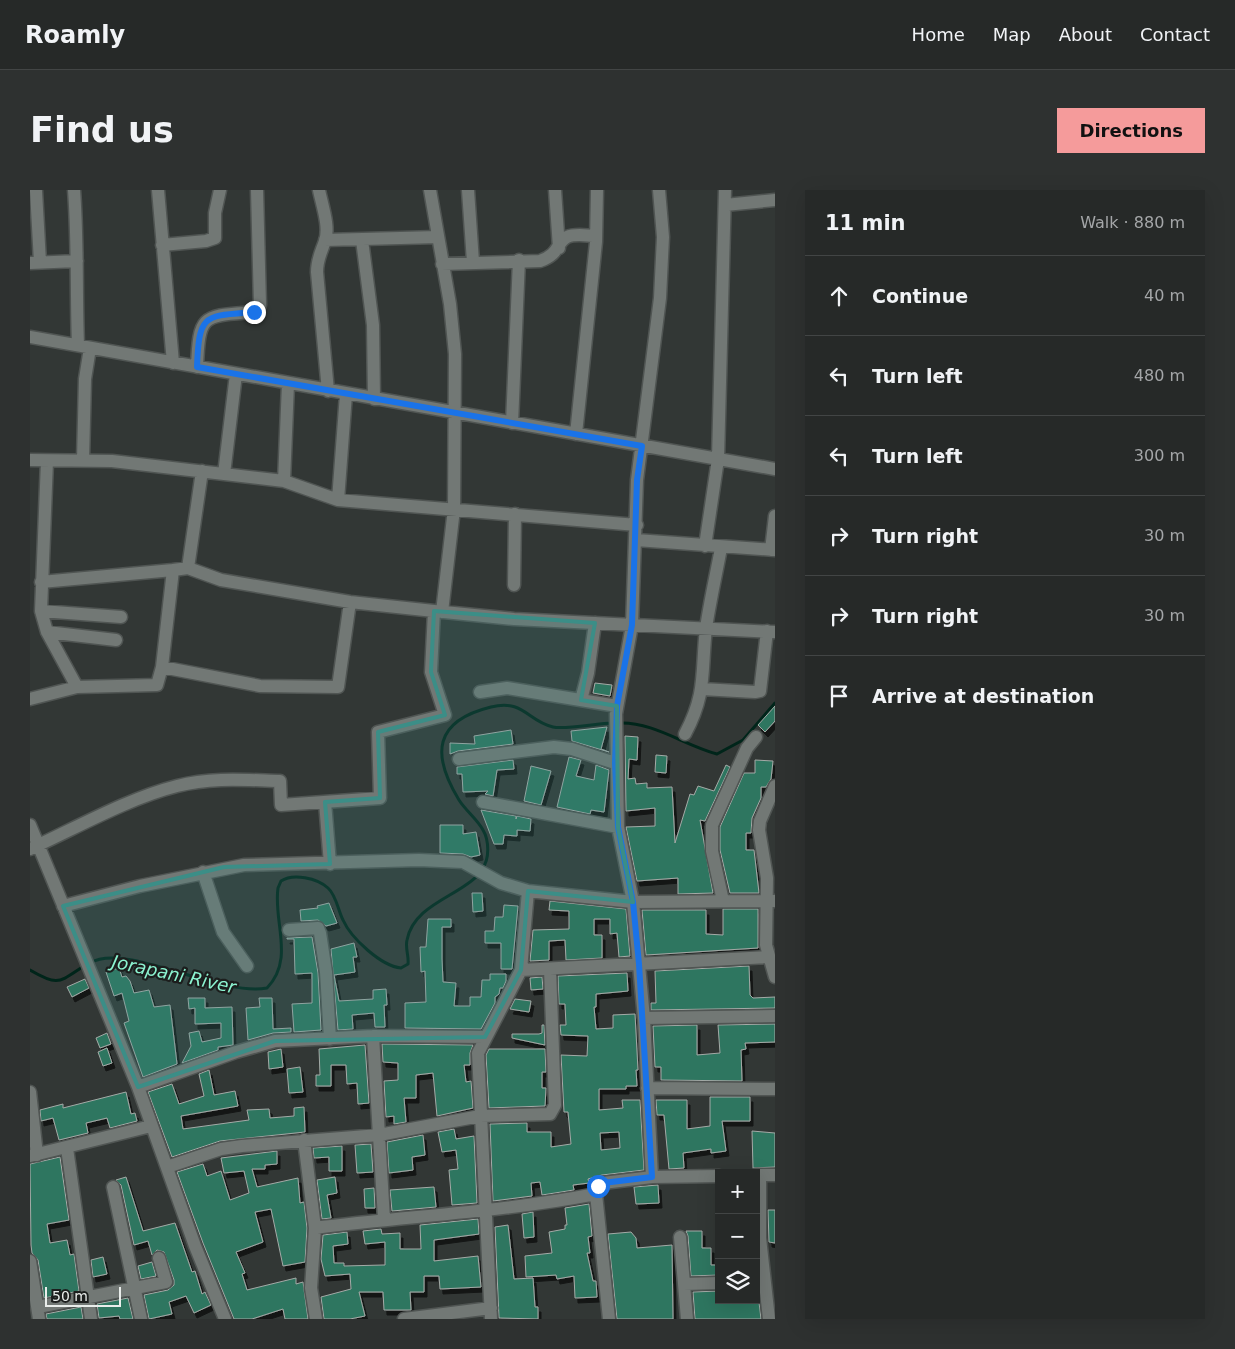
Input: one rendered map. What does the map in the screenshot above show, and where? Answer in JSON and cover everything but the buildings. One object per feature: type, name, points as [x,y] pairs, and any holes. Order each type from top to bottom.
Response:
[{"type":"street","points":[[74,190],[85,379],[82,460]]},
{"type":"street","points":[[158,190],[173,363]]},
{"type":"street","points":[[162,245],[206,241],[215,238],[215,213],[220,190]]},
{"type":"street","points":[[197,367],[198,336],[202,325],[207,320],[216,315],[254,312],[260,305],[257,190]]},
{"type":"street","points":[[319,190],[326,228],[326,240],[317,261],[328,391]]},
{"type":"street","points":[[34,847],[153,793],[179,785],[211,780],[280,781],[281,805],[380,798],[378,732],[445,715],[432,672],[438,612],[454,509],[456,413],[454,346],[450,304],[431,190]]},
{"type":"street","points":[[468,190],[473,262]]},
{"type":"street","points":[[556,190],[560,248]]},
{"type":"street","points":[[576,434],[596,236],[597,190]]},
{"type":"street","points":[[652,1177],[644,1018],[633,902],[618,827],[615,763],[616,710],[632,625],[637,480],[660,298],[663,237],[660,190]]},
{"type":"street","points":[[705,546],[718,459],[725,190]]},
{"type":"street","points":[[36,192],[35,262],[77,260]]},
{"type":"street","points":[[725,205],[775,200]]},
{"type":"street","points":[[442,264],[519,260],[540,261],[551,257],[560,248],[565,238],[574,235],[596,236]]},
{"type":"street","points":[[326,240],[438,237]]},
{"type":"street","points":[[362,240],[373,325],[374,399]]},
{"type":"street","points":[[512,423],[519,260]]},
{"type":"street","points":[[30,337],[775,469]]},
{"type":"street","points":[[224,474],[236,374]]},
{"type":"street","points":[[284,481],[288,384]]},
{"type":"street","points":[[338,500],[346,394]]},
{"type":"street","points":[[30,460],[112,460],[284,481],[338,500],[636,525]]},
{"type":"street","points":[[47,460],[41,611],[47,632],[77,687]]},
{"type":"street","points":[[188,568],[202,471]]},
{"type":"street","points":[[514,585],[515,514]]},
{"type":"street","points":[[636,540],[721,548],[773,550],[775,516]]},
{"type":"street","points":[[685,734],[699,705],[702,689],[706,628],[721,548]]},
{"type":"street","points":[[41,582],[188,568],[221,580],[350,602],[438,612],[514,619],[771,631],[760,690],[702,689]]},
{"type":"street","points":[[30,698],[77,687],[157,685],[162,667],[173,570]]},
{"type":"street","points":[[162,667],[260,686],[338,687],[350,602]]},
{"type":"street","points":[[41,611],[120,617]]},
{"type":"street","points":[[581,700],[595,623]]},
{"type":"street","points":[[47,632],[116,640]]},
{"type":"street","points":[[480,692],[507,688],[581,700],[616,710]]},
{"type":"street","points":[[723,901],[712,851],[712,824],[747,748],[756,737]]},
{"type":"street","points":[[459,759],[554,746],[572,749],[615,763]]},
{"type":"street","points":[[775,786],[760,821],[759,830],[771,901],[768,957],[775,977]]},
{"type":"street","points":[[326,802],[330,864]]},
{"type":"street","points":[[483,802],[618,827]]},
{"type":"street","points":[[30,825],[34,847],[63,906],[138,1087],[151,1126],[225,1319]]},
{"type":"street","points":[[63,906],[203,872],[252,864],[330,864],[419,860],[456,861],[471,865],[494,879],[528,891],[633,902],[771,901]]},
{"type":"street","points":[[203,872],[223,932],[247,966]]},
{"type":"street","points":[[404,1319],[491,1313],[478,1053],[521,970],[528,891]]},
{"type":"street","points":[[290,930],[318,928],[320,933],[326,972],[330,1039]]},
{"type":"street","points":[[521,970],[768,957]]},
{"type":"street","points":[[167,1167],[221,1150],[304,1140],[379,1135],[480,1116],[544,1116],[553,1110],[550,969]]},
{"type":"street","points":[[644,1018],[775,1016]]},
{"type":"street","points":[[138,1087],[236,1052],[275,1041],[373,1036],[485,1037]]},
{"type":"street","points":[[373,1036],[384,1219]]},
{"type":"street","points":[[647,1088],[775,1089]]},
{"type":"street","points":[[30,1092],[33,1155],[151,1126]]},
{"type":"street","points":[[304,1140],[315,1228],[311,1288],[316,1319]]},
{"type":"street","points":[[67,1148],[91,1319]]},
{"type":"street","points":[[760,1175],[775,1174]]},
{"type":"street","points":[[610,1319],[596,1194],[598,1186],[603,1183],[652,1177],[715,1176]]},
{"type":"street","points":[[113,1187],[141,1319]]},
{"type":"street","points":[[315,1228],[384,1219],[529,1206],[596,1194]]},
{"type":"street","points":[[759,1214],[760,1238],[769,1277],[769,1319]]},
{"type":"street","points":[[680,1237],[687,1319]]},
{"type":"street","points":[[30,1261],[38,1313],[88,1297],[166,1282],[159,1258]]},
{"type":"street","points":[[684,1284],[715,1283]]},
{"type":"highlighted area","points":[[434,611],[595,623],[581,700],[617,706],[618,827],[633,902],[528,891],[521,970],[485,1037],[275,1041],[138,1087],[63,906],[224,867],[330,864],[325,802],[380,798],[378,732],[445,715],[431,672]]},
{"type":"waterway","name":"Jorapani River","points":[[620,723],[644,726],[717,754],[743,740],[775,703]]},
{"type":"waterway","name":"Jorapani River","points":[[482,869],[487,855],[485,834],[478,822],[459,800],[444,768],[443,742],[448,730],[458,721],[472,713],[502,705],[518,708],[544,724],[558,728],[613,723]]},
{"type":"waterway","name":"Jorapani River","points":[[90,963],[106,958],[126,959],[224,985],[247,989],[267,988],[275,977],[280,965],[281,940],[277,901],[278,888],[281,881],[298,877],[311,879],[328,888],[337,903],[347,927],[360,943],[376,957],[401,968],[408,964],[407,940],[411,928],[419,918],[428,909],[461,889],[479,874]]},
{"type":"waterway","name":"Jorapani River","points":[[30,970],[47,979],[58,980],[64,979],[84,966]]},
{"type":"route","points":[[254,312],[216,315],[207,320],[202,325],[198,336],[197,367],[642,446],[637,480],[632,625],[616,714],[615,763],[620,847],[633,902],[644,1018],[652,1177],[603,1183],[598,1186]]}]
